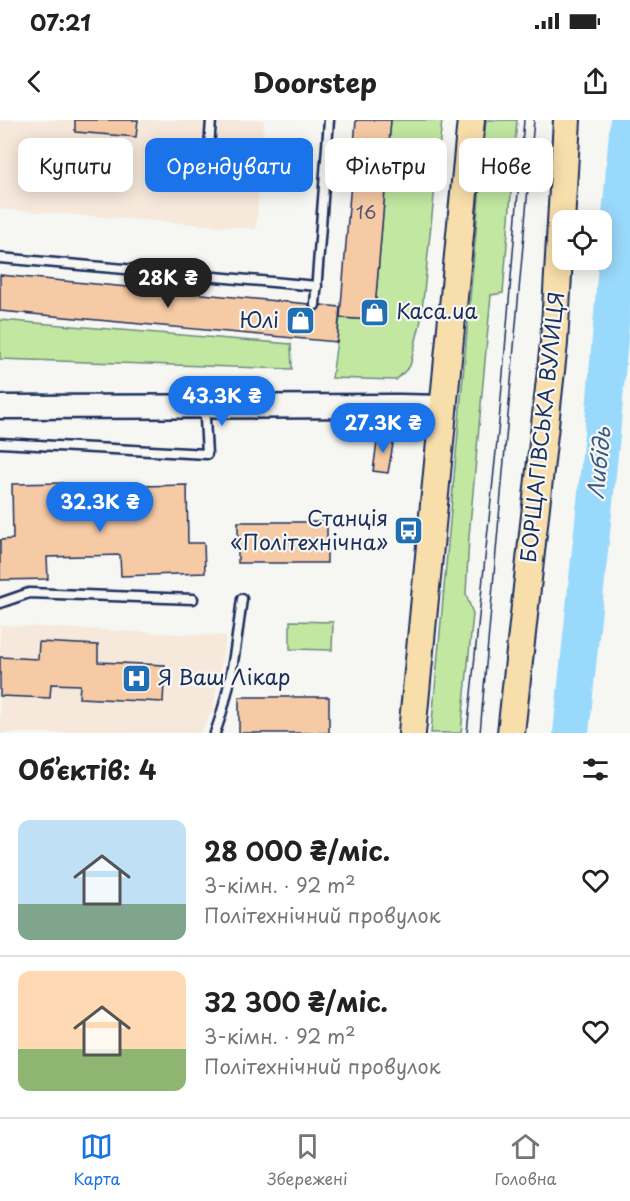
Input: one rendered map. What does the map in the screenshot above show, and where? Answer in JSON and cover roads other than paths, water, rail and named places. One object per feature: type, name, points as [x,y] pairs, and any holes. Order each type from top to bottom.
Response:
[{"type":"main road","points":[[412,733],[471,120]]},
{"type":"main road","name":"БОРЩАГІВСЬКА ВУЛИЦЯ","points":[[511,733],[554,343],[567,120]]},
{"type":"street","points":[[0,407],[445,407]]},
{"type":"lane","points":[[210,138],[211,120]]},
{"type":"lane","points":[[315,304],[329,120]]},
{"type":"lane","points":[[0,258],[316,286]]},
{"type":"lane","points":[[0,443],[207,454],[205,419]]},
{"type":"lane","points":[[0,603],[29,593],[193,598]]},
{"type":"lane","points":[[215,733],[224,710],[242,599]]},
{"type":"waterway","name":"Либідь","points":[[571,733],[602,435],[628,120]]},
{"type":"tram line","points":[[467,733],[499,422],[524,120]]},
{"type":"tram line","points":[[480,733],[534,120]]},
{"type":"place","name":"Каса.ua","points":[[375,312]]},
{"type":"place","name":"Юлі","points":[[300,321]]},
{"type":"place","name":"Станція «Політехнічна»","points":[[409,531]]},
{"type":"place","name":"Я Ваш Лікар","points":[[137,678]]}]
